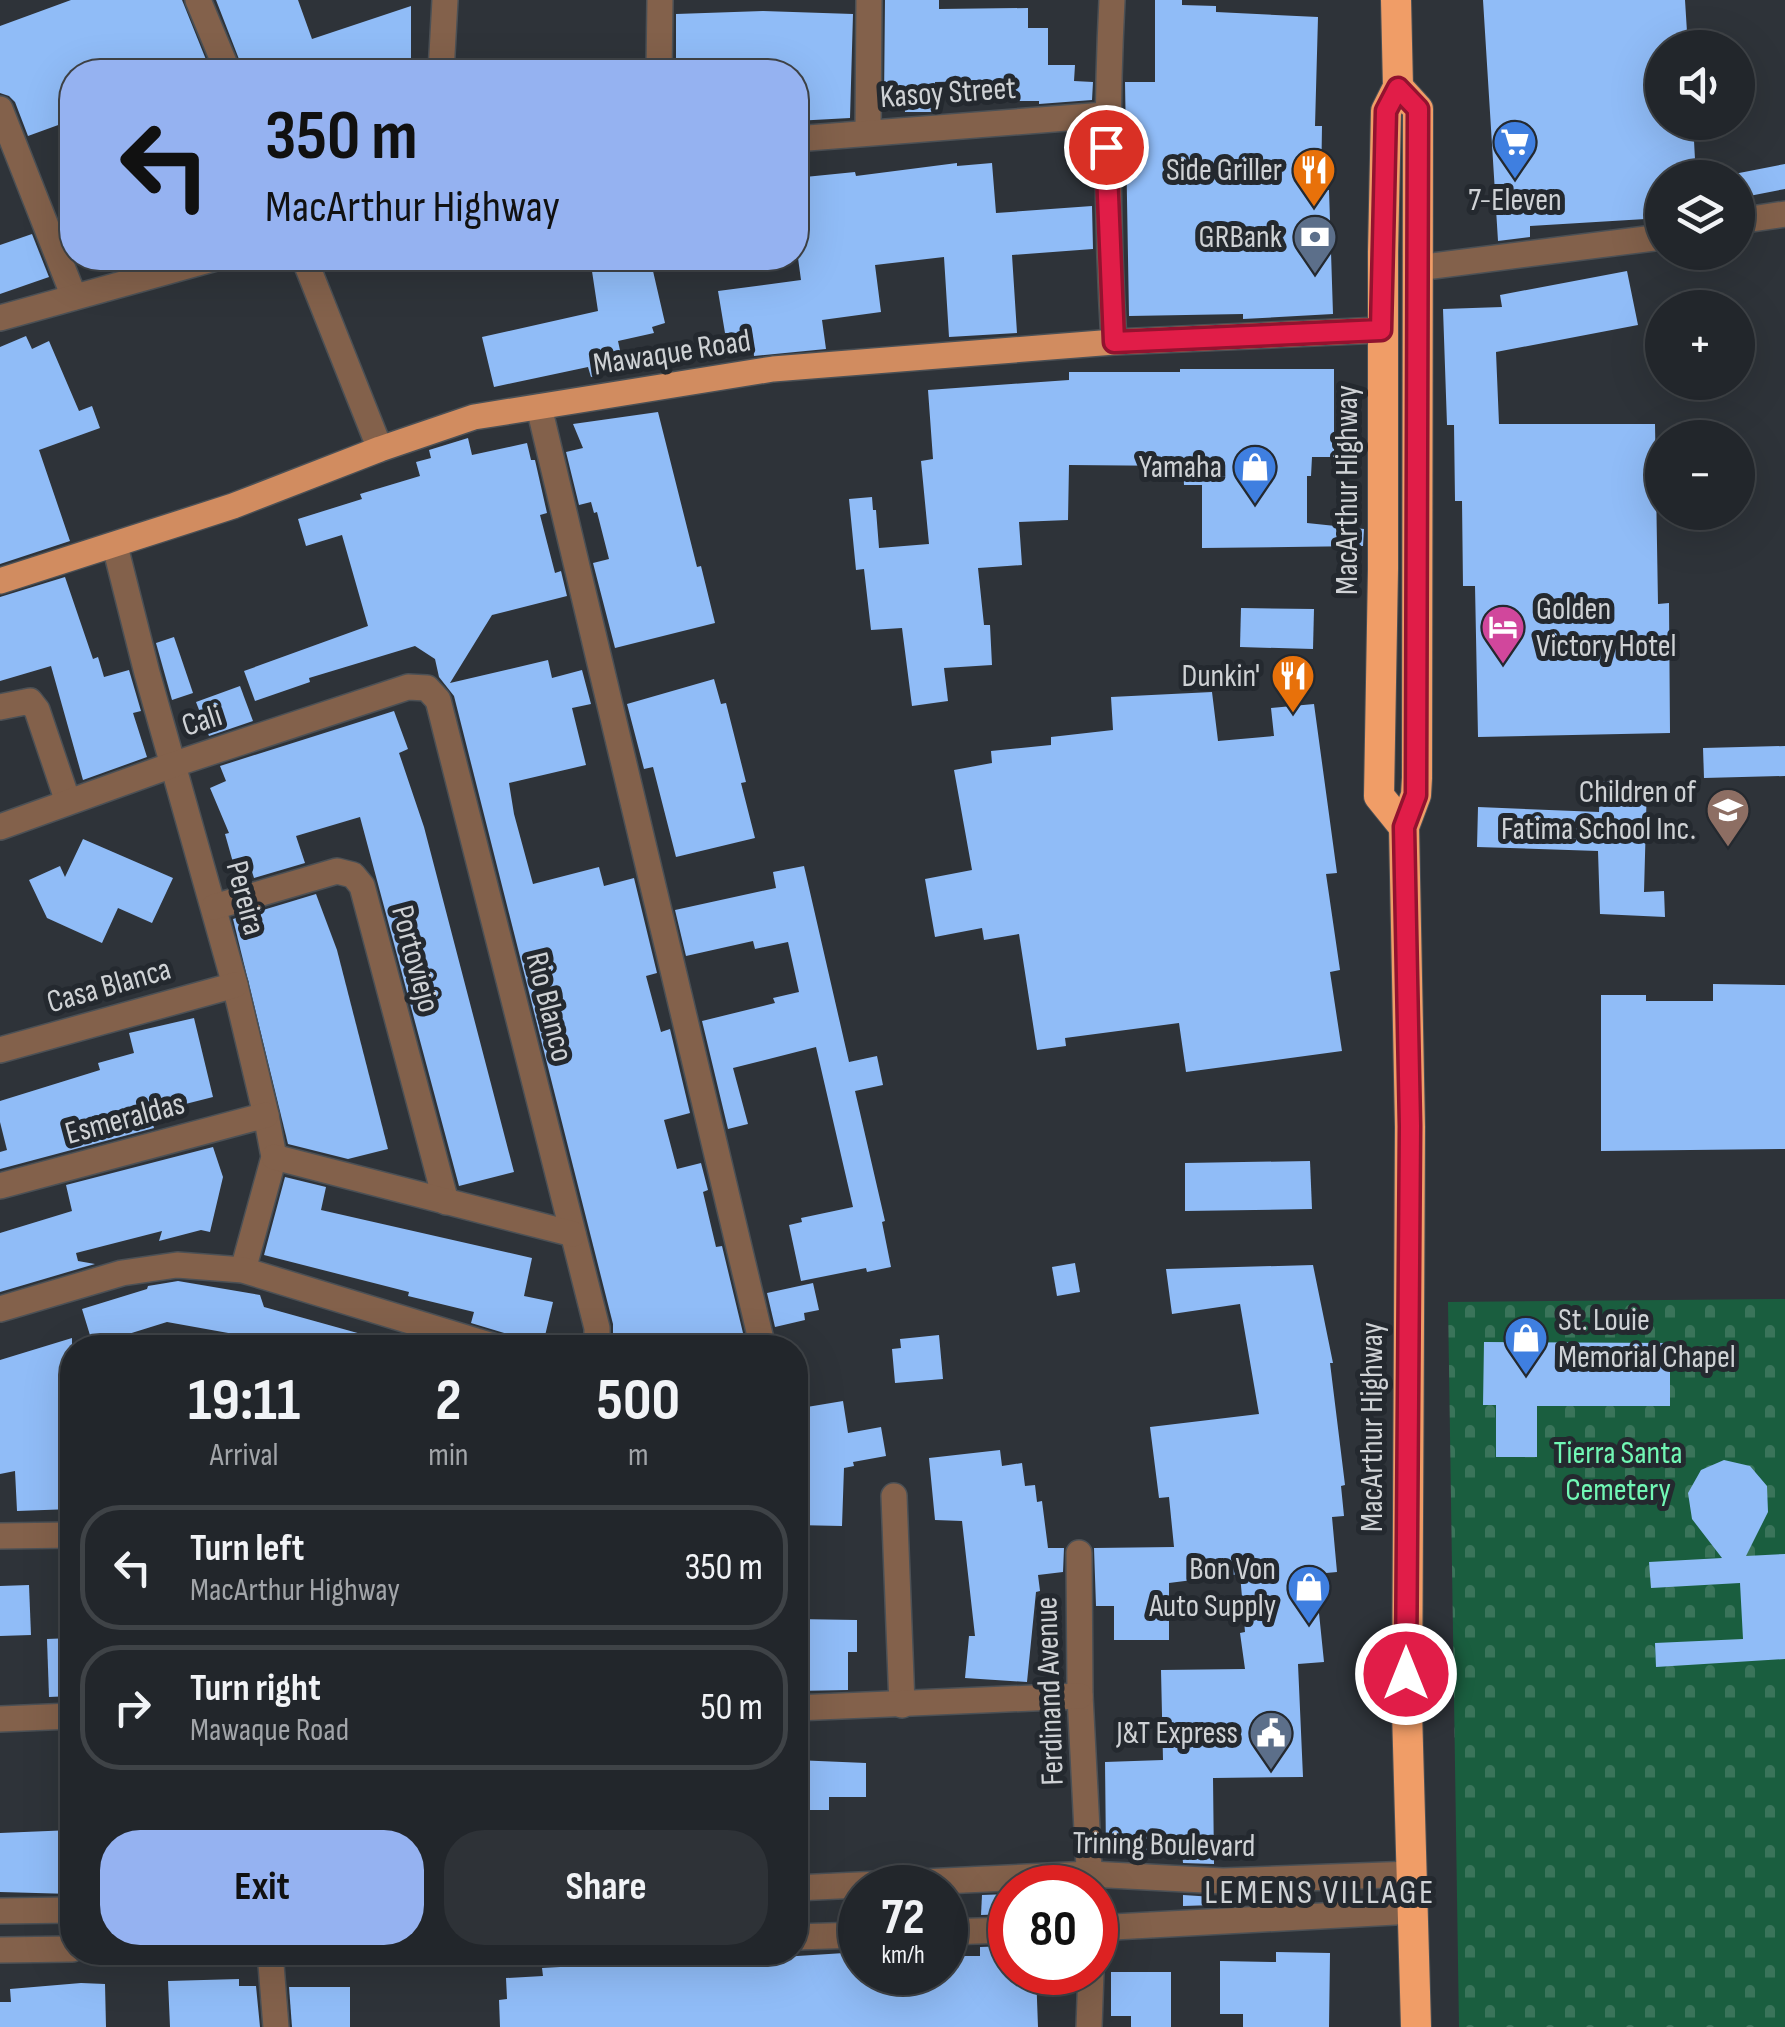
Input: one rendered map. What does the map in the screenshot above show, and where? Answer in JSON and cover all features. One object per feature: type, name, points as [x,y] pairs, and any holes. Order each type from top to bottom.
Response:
[{"type":"highway","name":"MacArthur Highway","points":[[1396,0],[1398,88],[1386,111],[1381,330],[1383,568],[1379,796],[1404,827]]},
{"type":"highway","name":"MacArthur Highway","points":[[1398,88],[1418,109],[1416,795],[1404,827],[1410,1126],[1406,1711],[1416,2027]]},
{"type":"main road","name":"Mawaque Road","points":[[0,581],[233,506],[474,417],[773,370],[1114,342],[1381,330]]},
{"type":"street","points":[[198,0],[223,60]]},
{"type":"street","points":[[441,60],[444,0]]},
{"type":"street","points":[[659,60],[660,0]]},
{"type":"street","points":[[868,131],[870,0]]},
{"type":"street","points":[[1112,0],[1106,115],[1114,342]]},
{"type":"street","points":[[0,108],[60,261]]},
{"type":"street","name":"Kasoy Street","points":[[808,138],[1106,115]]},
{"type":"street","points":[[1755,218],[1785,214]]},
{"type":"street","points":[[1416,268],[1645,239]]},
{"type":"street","points":[[63,270],[74,297]]},
{"type":"street","points":[[0,318],[172,270]]},
{"type":"street","points":[[309,270],[380,449]]},
{"type":"street","points":[[539,407],[761,1335]]},
{"type":"street","name":"Pereira","points":[[115,546],[235,984],[274,1157],[243,1270]]},
{"type":"street","name":"Cali","points":[[0,827],[408,687],[427,688]]},
{"type":"street","name":"Rio Blanco","points":[[427,688],[438,700],[596,1335]]},
{"type":"street","points":[[0,707],[30,701],[37,710],[68,802]]},
{"type":"street","name":"Portoviejo","points":[[214,908],[337,870],[354,875],[362,886],[446,1202]]},
{"type":"street","name":"Casa Blanca","points":[[0,1050],[235,984]]},
{"type":"street","name":"Esmeraldas","points":[[0,1186],[266,1115]]},
{"type":"street","points":[[274,1157],[573,1234]]},
{"type":"street","points":[[0,1309],[122,1273],[177,1266],[243,1270],[456,1335]]},
{"type":"street","points":[[894,1496],[902,1705]]},
{"type":"street","points":[[0,1536],[60,1534]]},
{"type":"street","name":"Ferdinand Avenue","points":[[1079,1552],[1080,1696],[1089,1865]]},
{"type":"street","points":[[808,1708],[1080,1696]]},
{"type":"street","points":[[0,1720],[60,1717]]},
{"type":"street","name":"Trining Boulevard","points":[[1118,1881],[1412,1874]]},
{"type":"street","name":"Trining Boulevard","points":[[808,1888],[988,1883]]},
{"type":"street","points":[[0,1912],[60,1910]]},
{"type":"street","points":[[1118,1927],[1414,1911]]},
{"type":"street","points":[[808,1937],[838,1936]]},
{"type":"street","points":[[0,1950],[60,1949]]},
{"type":"street","points":[[271,1965],[276,2027]]},
{"type":"street","points":[[1089,2027],[1090,1995]]},
{"type":"green space","name":"Tierra Santa Cemetery","points":[[1785,1299],[1785,2027],[1459,2027],[1448,1302]]},
{"type":"building","points":[[71,0],[182,0],[206,60],[60,60],[60,124],[28,136],[15,102],[0,93],[0,26]]},
{"type":"building","points":[[216,0],[298,0],[312,39],[411,6],[411,60],[239,60]]},
{"type":"building","points":[[885,0],[939,0],[939,9],[1028,8],[1028,28],[1048,28],[1048,65],[1075,65],[1074,81],[1093,82],[1092,100],[1039,104],[985,101],[985,81],[935,82],[936,112],[905,112],[904,101],[884,101]]},
{"type":"building","points":[[1155,0],[1216,6],[1216,12],[1318,17],[1315,126],[1322,126],[1321,190],[1329,190],[1333,314],[1243,319],[1243,314],[1129,316],[1125,82],[1155,82]]},
{"type":"building","points":[[1483,0],[1685,0],[1687,30],[1645,30],[1645,140],[1694,140],[1695,160],[1645,160],[1645,219],[1530,226],[1530,237],[1498,241]]},
{"type":"building","points":[[676,14],[853,14],[850,118],[808,120],[808,60],[676,60]]},
{"type":"building","points":[[957,163],[992,163],[996,213],[1092,206],[1093,249],[1012,255],[1017,333],[949,337],[944,257],[875,265],[881,312],[822,320],[826,349],[754,356],[752,333],[725,333],[718,291],[801,280],[800,270],[808,270],[808,177],[855,172],[856,176]]},
{"type":"building","points":[[1785,164],[1785,189],[1755,195],[1755,170]]},
{"type":"building","points":[[32,234],[49,277],[0,294],[0,245]]},
{"type":"building","points":[[592,270],[653,270],[665,323],[652,327],[654,333],[618,341],[624,369],[591,377],[588,367],[494,387],[482,337],[598,311]]},
{"type":"building","points":[[1627,271],[1638,325],[1496,352],[1499,424],[1645,424],[1645,530],[1657,530],[1658,604],[1669,603],[1670,733],[1478,737],[1475,586],[1463,586],[1462,501],[1455,501],[1454,425],[1447,425],[1443,309],[1502,307],[1500,295]]},
{"type":"building","points":[[26,336],[32,349],[49,341],[79,411],[92,406],[100,428],[39,450],[70,541],[0,564],[0,347]]},
{"type":"building","points":[[1334,369],[1334,457],[1312,457],[1311,476],[1307,476],[1307,523],[1364,529],[1363,546],[1202,548],[1202,485],[1184,485],[1183,466],[1069,465],[1068,520],[1019,522],[1022,565],[978,568],[984,625],[990,625],[992,665],[944,668],[948,701],[912,706],[902,628],[871,630],[864,569],[856,570],[849,499],[872,497],[879,548],[929,544],[921,461],[933,459],[928,390],[1069,380],[1069,372]]},
{"type":"building","points":[[658,412],[715,623],[615,648],[593,563],[609,559],[597,512],[594,513],[591,502],[579,505],[566,452],[583,448],[573,424]]},
{"type":"building","points":[[468,438],[472,455],[527,443],[531,460],[535,460],[547,513],[540,515],[555,573],[561,571],[567,596],[492,615],[450,683],[548,660],[552,678],[582,670],[591,704],[572,708],[586,765],[509,783],[514,814],[533,884],[599,867],[604,886],[634,878],[657,973],[646,976],[661,1032],[670,1029],[690,1113],[664,1120],[677,1169],[701,1163],[708,1190],[703,1192],[716,1247],[722,1246],[743,1333],[613,1335],[454,696],[439,677],[435,659],[415,646],[309,678],[310,682],[255,701],[244,671],[368,626],[342,535],[306,546],[298,519],[420,476],[416,462],[431,458],[429,450]]},
{"type":"building","points":[[65,577],[93,659],[98,657],[104,677],[129,670],[141,711],[133,713],[147,757],[83,780],[51,666],[0,681],[0,597]]},
{"type":"building","points":[[1241,608],[1314,609],[1313,649],[1240,647]]},
{"type":"building","points":[[174,637],[193,693],[172,700],[156,643]]},
{"type":"building","points":[[714,679],[721,704],[726,703],[755,838],[676,857],[653,767],[644,769],[627,704]]},
{"type":"building","points":[[240,686],[253,721],[209,736],[196,702]]},
{"type":"building","points":[[1212,692],[1218,741],[1274,736],[1271,708],[1314,704],[1337,873],[1326,874],[1340,970],[1330,972],[1342,1051],[1186,1072],[1179,1023],[1065,1038],[1066,1046],[1037,1050],[1019,934],[984,940],[982,928],[935,937],[925,879],[972,870],[954,770],[992,763],[991,751],[1051,745],[1051,737],[1113,730],[1111,697]]},
{"type":"building","points":[[394,711],[408,749],[399,753],[424,827],[514,1172],[459,1186],[360,817],[296,836],[305,863],[254,878],[249,862],[234,866],[225,834],[229,833],[210,788],[226,781],[220,766]]},
{"type":"building","points":[[1785,746],[1785,776],[1704,778],[1703,748]]},
{"type":"building","points":[[1600,781],[1647,783],[1644,892],[1664,891],[1665,917],[1600,914],[1598,851],[1477,847],[1478,807],[1599,812]]},
{"type":"building","points":[[83,839],[173,878],[152,923],[118,908],[102,943],[47,918],[29,880],[60,866],[65,877]]},
{"type":"building","points":[[804,866],[849,1062],[877,1056],[883,1085],[855,1091],[885,1221],[882,1222],[891,1267],[801,1281],[789,1225],[802,1222],[801,1218],[853,1207],[816,1047],[733,1068],[748,1124],[728,1129],[702,1021],[775,1003],[773,998],[799,992],[788,942],[755,949],[753,941],[686,956],[675,910],[776,888],[773,872]]},
{"type":"building","points":[[316,894],[337,950],[388,1149],[348,1159],[288,1144],[233,919]]},
{"type":"building","points":[[1713,984],[1785,985],[1785,1149],[1601,1151],[1601,995],[1646,995],[1646,1001],[1713,1001]]},
{"type":"building","points":[[194,1018],[213,1097],[150,1113],[154,1128],[0,1169],[0,1152],[7,1150],[0,1101],[100,1070],[98,1063],[134,1053],[129,1033]]},
{"type":"building","points":[[213,1147],[223,1177],[210,1232],[201,1230],[159,1241],[162,1231],[76,1253],[78,1261],[95,1264],[0,1292],[0,1233],[72,1211],[66,1185]]},
{"type":"building","points":[[1310,1161],[1312,1209],[1185,1211],[1185,1163]]},
{"type":"building","points":[[285,1177],[326,1187],[321,1210],[532,1258],[524,1296],[553,1302],[545,1335],[510,1335],[471,1323],[474,1312],[264,1255]]},
{"type":"building","points":[[1075,1263],[1080,1292],[1057,1296],[1052,1267]]},
{"type":"building","points":[[1313,1265],[1333,1363],[1345,1485],[1341,1486],[1344,1516],[1332,1517],[1337,1572],[1315,1574],[1324,1662],[1298,1664],[1303,1777],[1213,1778],[1214,1864],[1183,1863],[1182,1851],[1106,1853],[1105,1762],[1163,1760],[1161,1670],[1245,1669],[1240,1633],[1245,1632],[1240,1574],[1169,1583],[1169,1640],[1114,1640],[1114,1606],[1096,1606],[1094,1548],[1174,1547],[1169,1497],[1159,1498],[1150,1427],[1259,1414],[1240,1304],[1172,1314],[1166,1269]]},
{"type":"building","points":[[178,1281],[260,1295],[264,1307],[365,1335],[239,1335],[167,1322],[125,1335],[90,1335],[82,1309],[148,1286]]},
{"type":"building","points":[[813,1283],[819,1310],[804,1313],[805,1320],[775,1327],[767,1293]]},
{"type":"building","points":[[939,1335],[943,1379],[895,1383],[892,1349],[901,1348],[900,1339]]},
{"type":"building","points":[[60,1342],[60,1509],[17,1511],[15,1471],[0,1474],[0,1360]]},
{"type":"building","points":[[1484,1342],[1670,1343],[1670,1406],[1537,1406],[1537,1457],[1496,1457],[1496,1405],[1483,1405]]},
{"type":"building","points":[[843,1401],[848,1433],[881,1427],[886,1456],[853,1462],[854,1466],[844,1468],[842,1526],[808,1525],[808,1407]]},
{"type":"building","points":[[1000,1450],[1002,1466],[1022,1463],[1025,1486],[1035,1485],[1037,1502],[1042,1501],[1048,1548],[1064,1548],[1063,1572],[1038,1575],[1040,1591],[1036,1592],[1027,1682],[965,1678],[969,1636],[975,1636],[962,1521],[935,1520],[929,1458]]},
{"type":"building","points":[[1724,1460],[1750,1466],[1767,1486],[1768,1512],[1746,1556],[1785,1554],[1785,1659],[1656,1667],[1655,1643],[1743,1639],[1740,1583],[1651,1588],[1649,1562],[1722,1558],[1692,1519],[1688,1493],[1701,1470]]},
{"type":"building","points":[[29,1585],[31,1635],[0,1636],[0,1586]]},
{"type":"building","points":[[808,1619],[857,1620],[857,1652],[848,1652],[848,1690],[808,1691]]},
{"type":"building","points":[[60,1638],[60,1697],[49,1697],[47,1639]]},
{"type":"building","points":[[808,1761],[866,1763],[866,1797],[829,1797],[829,1810],[808,1810]]},
{"type":"building","points":[[60,1830],[60,1894],[0,1892],[0,1833]]},
{"type":"building","points":[[982,1895],[988,1895],[988,1915],[981,1915]]},
{"type":"building","points":[[1183,1895],[1214,1897],[1214,1905],[1183,1906]]},
{"type":"building","points":[[980,1947],[988,1947],[988,1995],[1037,1995],[1038,2027],[500,2027],[499,2000],[507,1999],[506,1978],[543,1976],[542,1968],[808,1965],[808,1955],[838,1953],[838,1995],[968,1995],[968,1956],[980,1956]]},
{"type":"building","points":[[1276,1952],[1330,1953],[1329,2027],[1243,2027],[1243,2014],[1220,2014],[1220,1961],[1276,1962]]},
{"type":"building","points":[[1118,1972],[1171,1972],[1171,2027],[1131,2027],[1131,2016],[1111,2016],[1111,1995],[1118,1995]]},
{"type":"building","points":[[239,1979],[239,1986],[256,1986],[260,2027],[170,2027],[168,1981]]},
{"type":"building","points":[[105,1984],[106,2027],[0,2027],[0,2002],[11,2002],[10,1989]]},
{"type":"building","points":[[289,1987],[350,1987],[350,2027],[292,2027]]},
{"type":"place","name":"7-Eleven","points":[[1515,180]]},
{"type":"place","name":"Side Griller","points":[[1314,208]]},
{"type":"place","name":"GRBank","points":[[1315,275]]},
{"type":"place","name":"Yamaha","points":[[1255,505]]},
{"type":"place","name":"Golden Victory Hotel","points":[[1503,665]]},
{"type":"place","name":"Dunkin'","points":[[1293,714]]},
{"type":"place","name":"Children of Fatima School Inc.","points":[[1728,848]]},
{"type":"place","name":"St. Louie Memorial Chapel","points":[[1526,1376]]},
{"type":"place","name":"Bon Von Auto Supply","points":[[1309,1625]]},
{"type":"place","name":"J&T Express","points":[[1271,1771]]},
{"type":"district","name":"LEMENS VILLAGE","points":[[1320,1892]]},
{"type":"route","points":[[1106,147],[1114,342],[1381,330],[1386,111],[1398,88],[1418,109],[1416,795],[1404,827],[1410,1126],[1406,1674]]}]
